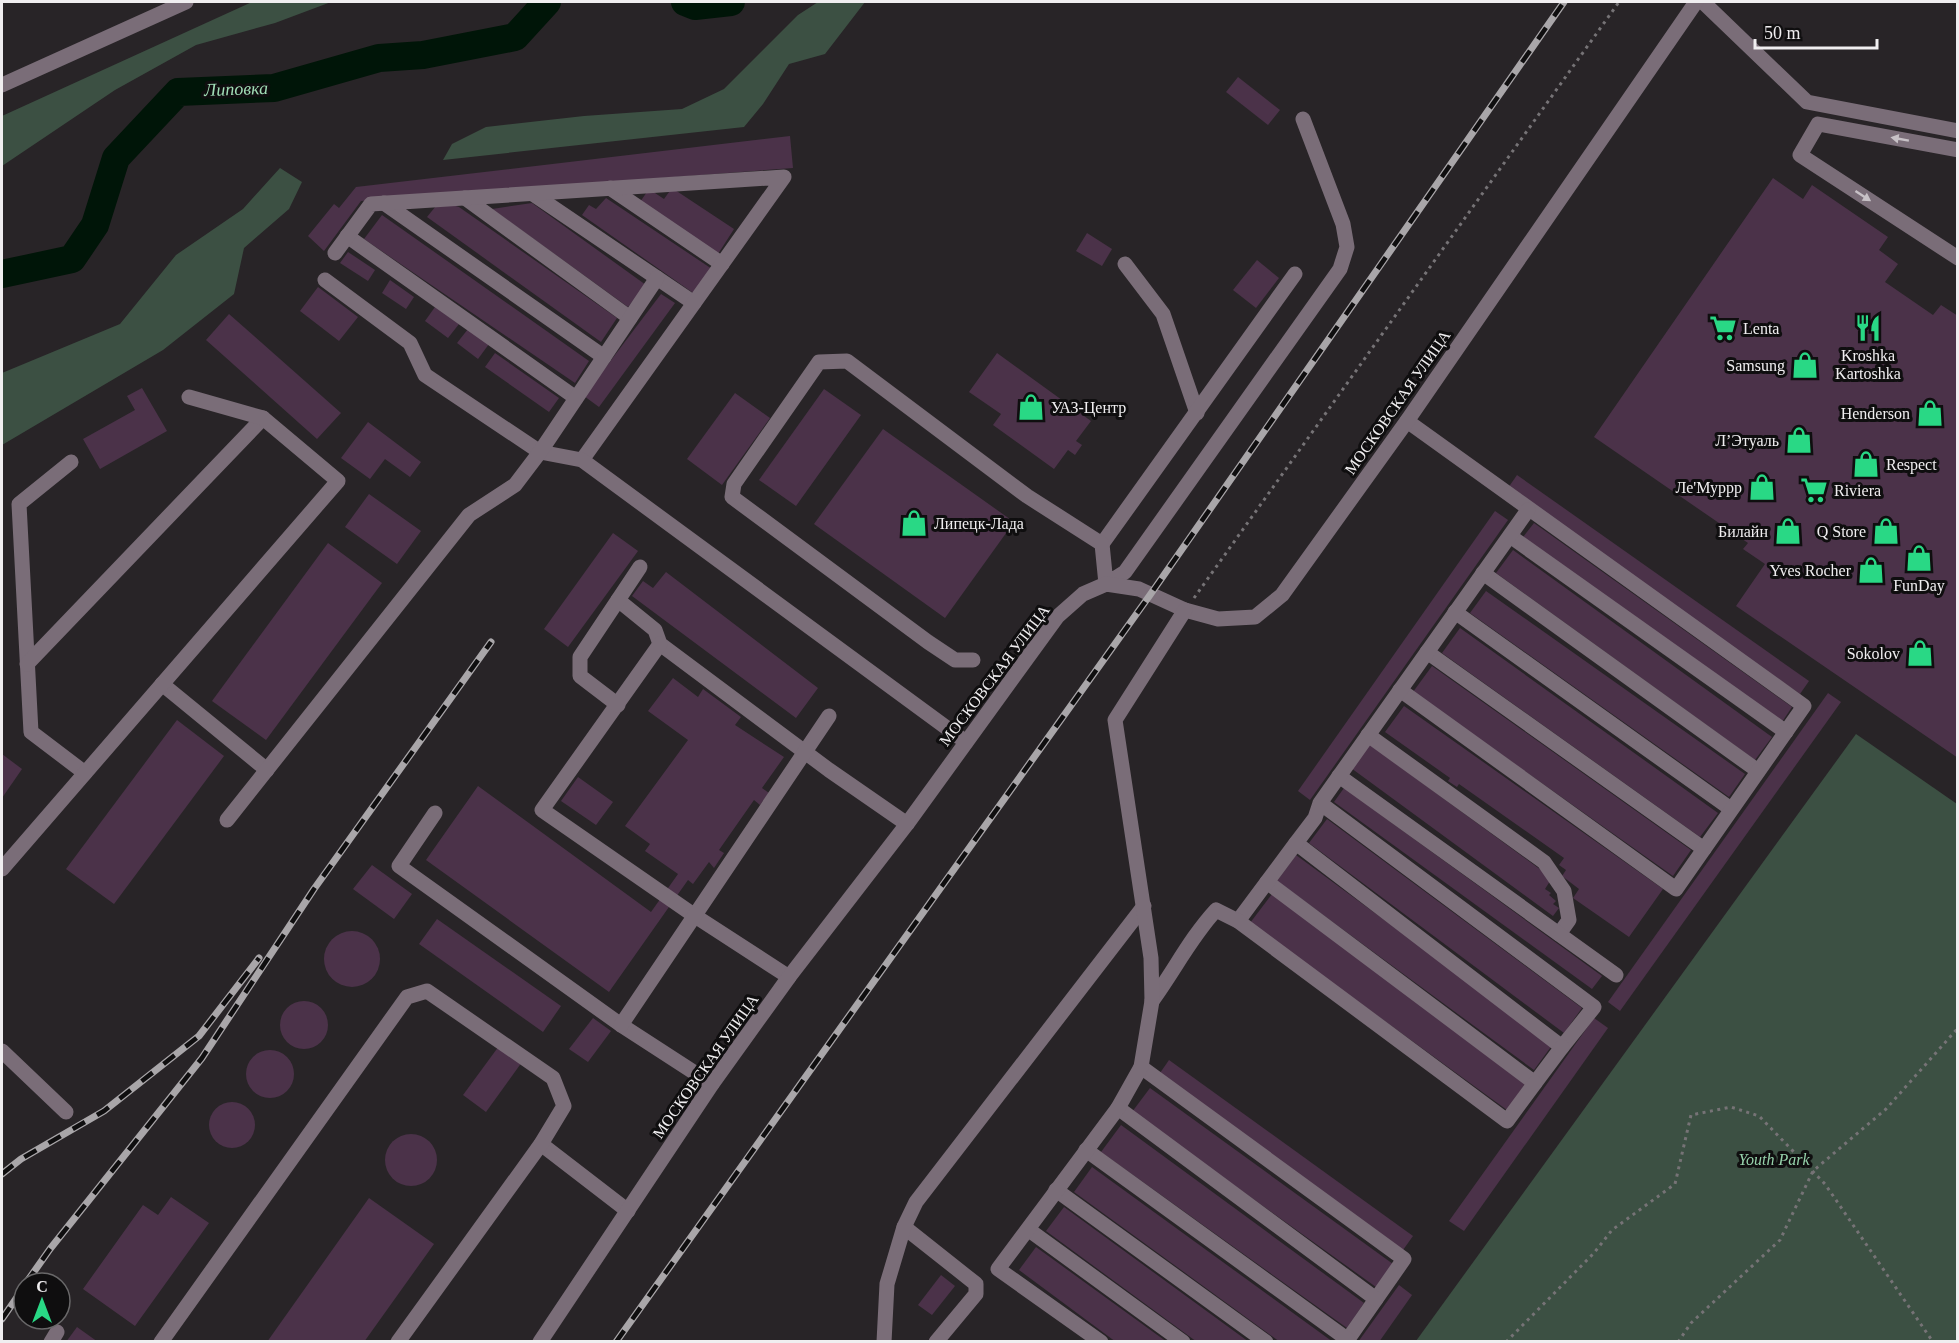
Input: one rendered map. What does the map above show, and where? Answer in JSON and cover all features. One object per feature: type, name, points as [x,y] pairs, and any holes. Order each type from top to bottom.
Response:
[{"type":"street","points":[[2,85],[186,2]]},
{"type":"street","name":"МОСКОВСКАЯ УЛИЦА","points":[[540,1341],[712,1084],[789,977],[907,824],[1057,617],[1083,594],[1106,584],[1139,589],[1185,610],[1218,619],[1255,617],[1282,595],[1407,421],[1696,2]]},
{"type":"street","points":[[1703,2],[1807,102],[1958,131]]},
{"type":"street","points":[[1295,274],[1102,544],[1106,584],[1125,572],[1340,269],[1347,247],[1342,224],[1304,119]]},
{"type":"street","points":[[1958,150],[1818,124],[1800,155],[1958,258]]},
{"type":"street","points":[[335,253],[371,204],[784,177],[582,460]]},
{"type":"street","points":[[610,188],[722,264]]},
{"type":"street","points":[[533,194],[694,303]]},
{"type":"street","points":[[465,198],[630,318]]},
{"type":"street","points":[[384,203],[604,357]]},
{"type":"street","points":[[347,236],[576,399]]},
{"type":"street","points":[[1125,264],[1163,314],[1197,413]]},
{"type":"street","points":[[227,820],[469,515],[515,484],[540,452],[657,279]]},
{"type":"street","points":[[325,280],[410,343],[425,375],[540,452],[582,460],[966,742]]},
{"type":"street","points":[[973,660],[955,660],[732,497],[734,484],[819,362],[847,361],[1027,496],[1102,544]]},
{"type":"street","points":[[2,869],[338,481],[263,418],[189,397]]},
{"type":"street","points":[[27,664],[263,418]]},
{"type":"street","points":[[1400,690],[1676,889],[1804,706],[1407,421]]},
{"type":"street","points":[[71,462],[19,504],[31,732],[85,773]]},
{"type":"street","points":[[1238,921],[1315,818],[1320,802],[1528,510]]},
{"type":"street","points":[[1510,536],[1785,732]]},
{"type":"street","points":[[618,705],[580,676],[580,657],[640,567]]},
{"type":"street","points":[[1484,573],[1758,771]]},
{"type":"street","points":[[618,600],[656,630],[660,644],[806,753],[907,824]]},
{"type":"street","points":[[1101,1341],[998,1269],[1118,1108],[1141,1067],[1152,1001],[1151,958],[1114,720],[1185,610]]},
{"type":"street","points":[[1455,612],[1731,809]]},
{"type":"street","points":[[660,644],[543,810],[695,916],[789,977]]},
{"type":"street","points":[[1427,652],[1704,849]]},
{"type":"street","points":[[162,684],[267,770]]},
{"type":"street","points":[[621,1025],[830,716]]},
{"type":"street","points":[[1368,735],[1544,862],[1564,891],[1569,920],[1559,934]]},
{"type":"street","points":[[1339,776],[1616,975]]},
{"type":"street","points":[[1152,1001],[1202,925],[1216,910],[1238,921],[1507,1121],[1593,1007],[1320,802]]},
{"type":"street","points":[[435,813],[399,866],[621,1025],[712,1084]]},
{"type":"street","points":[[1296,843],[1562,1047]]},
{"type":"street","points":[[1267,882],[1535,1083]]},
{"type":"street","points":[[884,1341],[887,1284],[903,1227],[916,1202],[1144,906]]},
{"type":"street","points":[[161,1341],[408,998],[427,991],[554,1078],[564,1106],[541,1144],[398,1341]]},
{"type":"street","points":[[2,1051],[66,1112]]},
{"type":"street","points":[[1086,1150],[1347,1340],[1404,1258],[1141,1067]]},
{"type":"street","points":[[1118,1108],[1376,1299]]},
{"type":"street","points":[[541,1144],[628,1210]]},
{"type":"street","points":[[1056,1190],[1266,1341]]},
{"type":"street","points":[[903,1227],[976,1284],[976,1294],[936,1341]]},
{"type":"street","points":[[1029,1230],[1183,1341]]},
{"type":"path","points":[[1185,610],[1619,2]]},
{"type":"path","points":[[1677,1341],[1691,1323],[1780,1240],[1813,1172],[1886,1109],[1958,1028]]},
{"type":"path","points":[[1506,1341],[1594,1253],[1612,1230],[1675,1184],[1691,1115],[1731,1107],[1759,1116],[1825,1184],[1934,1341]]},
{"type":"green space","points":[[252,2],[331,2],[275,23],[196,45],[115,90],[2,166],[2,116]]},
{"type":"green space","points":[[818,2],[865,2],[825,54],[789,64],[763,104],[744,127],[443,160],[452,144],[486,127],[584,116],[682,109],[724,89],[798,15]]},
{"type":"green space","points":[[280,168],[302,182],[289,209],[244,248],[234,294],[163,350],[2,445],[2,373],[120,324],[176,255],[243,209]]},
{"type":"green space","name":"Youth Park","points":[[1856,734],[1957,804],[1957,1341],[1416,1341]]},
{"type":"building","points":[[1238,77],[1280,110],[1268,125],[1226,92]]},
{"type":"building","points":[[790,136],[793,168],[361,201],[324,251],[308,236],[334,204],[339,208],[356,187]]},
{"type":"building","name":"Riviera","points":[[1773,178],[1803,199],[1812,185],[1888,237],[1879,250],[1898,264],[1885,282],[1933,315],[1941,305],[1958,316],[1958,758],[1736,606],[1765,564],[1743,549],[1748,543],[1594,437]]},
{"type":"building","points":[[672,188],[734,229],[718,254],[640,202],[649,189],[664,199]]},
{"type":"building","points":[[606,198],[712,269],[696,295],[582,215],[589,205],[596,209]]},
{"type":"building","points":[[440,201],[459,207],[617,318],[601,342],[427,217]]},
{"type":"building","points":[[532,203],[646,285],[628,307],[492,209]]},
{"type":"building","points":[[382,215],[589,361],[575,383],[364,239]]},
{"type":"building","points":[[1087,233],[1112,249],[1102,266],[1076,251]]},
{"type":"building","points":[[348,252],[375,270],[368,281],[340,263]]},
{"type":"building","points":[[1257,260],[1279,278],[1256,308],[1233,290]]},
{"type":"building","points":[[390,280],[414,297],[406,309],[382,293]]},
{"type":"building","points":[[318,287],[358,317],[339,341],[300,311]]},
{"type":"building","points":[[661,294],[675,303],[599,407],[584,396]]},
{"type":"building","points":[[435,307],[459,324],[448,338],[425,321]]},
{"type":"building","points":[[229,314],[341,413],[317,439],[206,340]]},
{"type":"building","points":[[468,329],[489,344],[478,359],[457,343]]},
{"type":"building","points":[[495,353],[559,398],[549,412],[485,367]]},
{"type":"building","name":"УАЗ-Центр","points":[[997,353],[1091,421],[1076,441],[1082,445],[1075,455],[1068,450],[1054,469],[993,425],[1001,414],[969,392]]},
{"type":"building","points":[[142,388],[167,431],[100,469],[83,439],[135,410],[127,396]]},
{"type":"building","points":[[824,389],[861,415],[796,506],[759,480]]},
{"type":"building","points":[[735,393],[770,418],[722,485],[687,459]]},
{"type":"building","points":[[368,422],[421,462],[410,477],[385,459],[370,479],[341,458]]},
{"type":"building","name":"Липецк-Лада","points":[[883,429],[1014,522],[945,618],[814,524]]},
{"type":"building","points":[[1517,475],[1809,681],[1800,694],[1508,488]]},
{"type":"building","points":[[369,494],[421,531],[397,564],[345,527]]},
{"type":"building","points":[[1495,511],[1508,520],[1310,800],[1298,791]]},
{"type":"building","points":[[1534,523],[1792,707],[1782,722],[1523,537]]},
{"type":"building","points":[[613,533],[638,551],[568,647],[544,629]]},
{"type":"building","points":[[328,543],[382,583],[266,740],[212,701]]},
{"type":"building","points":[[1513,550],[1772,737],[1755,760],[1496,573]]},
{"type":"building","points":[[666,572],[818,688],[796,718],[632,596],[643,581],[653,588]]},
{"type":"building","points":[[1486,591],[1745,774],[1729,797],[1470,613]]},
{"type":"building","points":[[1460,628],[1718,813],[1700,837],[1442,653]]},
{"type":"building","points":[[1432,666],[1691,850],[1673,876],[1413,692]]},
{"type":"building","points":[[673,678],[698,697],[703,689],[741,717],[735,725],[784,757],[762,788],[769,793],[760,805],[754,800],[719,850],[724,853],[714,868],[709,862],[693,884],[688,880],[609,992],[426,860],[478,786],[651,912],[678,874],[645,851],[650,844],[625,826],[688,740],[648,711]]},
{"type":"building","points":[[1828,693],[1841,702],[1620,1011],[1608,1002]]},
{"type":"building","points":[[1404,706],[1663,889],[1629,937],[1573,898],[1579,889],[1562,876],[1566,870],[1559,865],[1564,858],[1459,784],[1457,787],[1448,781],[1450,778],[1385,732]]},
{"type":"building","points":[[177,720],[224,756],[114,904],[66,869]]},
{"type":"building","points":[[1369,744],[1552,878],[1545,889],[1556,901],[1553,904],[1559,908],[1553,916],[1351,768]]},
{"type":"building","points":[[2,754],[22,769],[2,798]]},
{"type":"building","points":[[578,777],[613,802],[596,825],[561,801]]},
{"type":"building","points":[[1344,788],[1602,976],[1592,989],[1334,802]]},
{"type":"building","points":[[1327,819],[1582,1008],[1564,1033],[1309,843]]},
{"type":"building","points":[[1296,855],[1553,1044],[1534,1070],[1277,881]]},
{"type":"building","points":[[372,865],[412,894],[394,919],[353,889]]},
{"type":"building","points":[[1272,894],[1525,1084],[1507,1110],[1250,923]]},
{"type":"building","points":[[437,919],[561,1006],[543,1032],[419,944]]},
{"type":"building","points":[[346,931],[358,931],[368,935],[376,943],[380,959],[376,975],[368,983],[358,987],[346,987],[336,983],[328,975],[324,965],[324,953],[328,943],[336,935]]},
{"type":"building","points":[[304,1001],[321,1008],[328,1025],[321,1042],[304,1049],[287,1042],[280,1025],[287,1008]]},
{"type":"building","points":[[593,1018],[611,1031],[588,1062],[569,1049]]},
{"type":"building","points":[[1594,1018],[1608,1028],[1464,1231],[1449,1221]]},
{"type":"building","points":[[499,1046],[522,1062],[486,1112],[463,1095]]},
{"type":"building","points":[[265,1050],[275,1050],[287,1057],[294,1069],[294,1079],[287,1091],[275,1098],[265,1098],[250,1087],[246,1079],[246,1069],[257,1054]]},
{"type":"building","points":[[1169,1060],[1413,1236],[1403,1250],[1160,1073]]},
{"type":"building","points":[[1150,1088],[1393,1264],[1376,1287],[1132,1112]]},
{"type":"building","points":[[232,1102],[248,1109],[255,1125],[248,1141],[232,1148],[216,1141],[209,1125],[216,1109]]},
{"type":"building","points":[[1121,1125],[1364,1303],[1347,1328],[1101,1152]]},
{"type":"building","points":[[406,1134],[416,1134],[426,1138],[433,1145],[437,1160],[433,1175],[426,1182],[416,1186],[406,1186],[396,1182],[389,1175],[385,1165],[385,1155],[389,1145],[396,1138]]},
{"type":"building","points":[[1092,1167],[1333,1342],[1280,1342],[1074,1192]]},
{"type":"building","points":[[171,1197],[209,1223],[135,1326],[83,1289],[143,1205],[158,1215]]},
{"type":"building","points":[[369,1198],[434,1244],[364,1342],[267,1342]]},
{"type":"building","points":[[1064,1207],[1249,1342],[1197,1342],[1046,1231]]},
{"type":"building","points":[[1036,1247],[1167,1342],[1116,1342],[1019,1270]]},
{"type":"building","points":[[941,1275],[955,1286],[932,1315],[918,1305]]},
{"type":"building","points":[[1399,1285],[1412,1295],[1379,1342],[1358,1342]]},
{"type":"building","points":[[77,1327],[98,1342],[66,1342]]},
{"type":"waterway","name":"Липовка","points":[[2,274],[72,259],[95,225],[116,158],[178,92],[274,88],[379,58],[423,55],[515,37],[547,2]]},
{"type":"waterway","name":"Липовка","points":[[685,2],[695,6],[731,2]]},
{"type":"railway","points":[[616,1342],[1150,595],[1564,2]]},
{"type":"railway","points":[[34,1271],[202,1058],[314,889],[491,642]]},
{"type":"railway","points":[[2,1174],[21,1159],[104,1111],[199,1036],[259,958]]},
{"type":"railway","points":[[2,1319],[12,1304]]},
{"type":"place","name":"Lenta","points":[[1723,328]]},
{"type":"place","name":"Kroshka Kartoshka","points":[[1868,328]]},
{"type":"place","name":"Samsung","points":[[1805,365]]},
{"type":"place","name":"УАЗ-Центр","points":[[1031,407]]},
{"type":"place","name":"Henderson","points":[[1930,413]]},
{"type":"place","name":"Л’Этуаль","points":[[1799,440]]},
{"type":"place","name":"Respect","points":[[1866,464]]},
{"type":"place","name":"Ле'Муррр","points":[[1762,487]]},
{"type":"place","name":"Riviera","points":[[1814,490]]},
{"type":"place","name":"Липецк-Лада","points":[[914,523]]},
{"type":"place","name":"Билайн","points":[[1788,531]]},
{"type":"place","name":"Q Store","points":[[1886,531]]},
{"type":"place","name":"FunDay","points":[[1919,558]]},
{"type":"place","name":"Yves Rocher","points":[[1871,570]]},
{"type":"place","name":"Sokolov","points":[[1920,653]]}]
